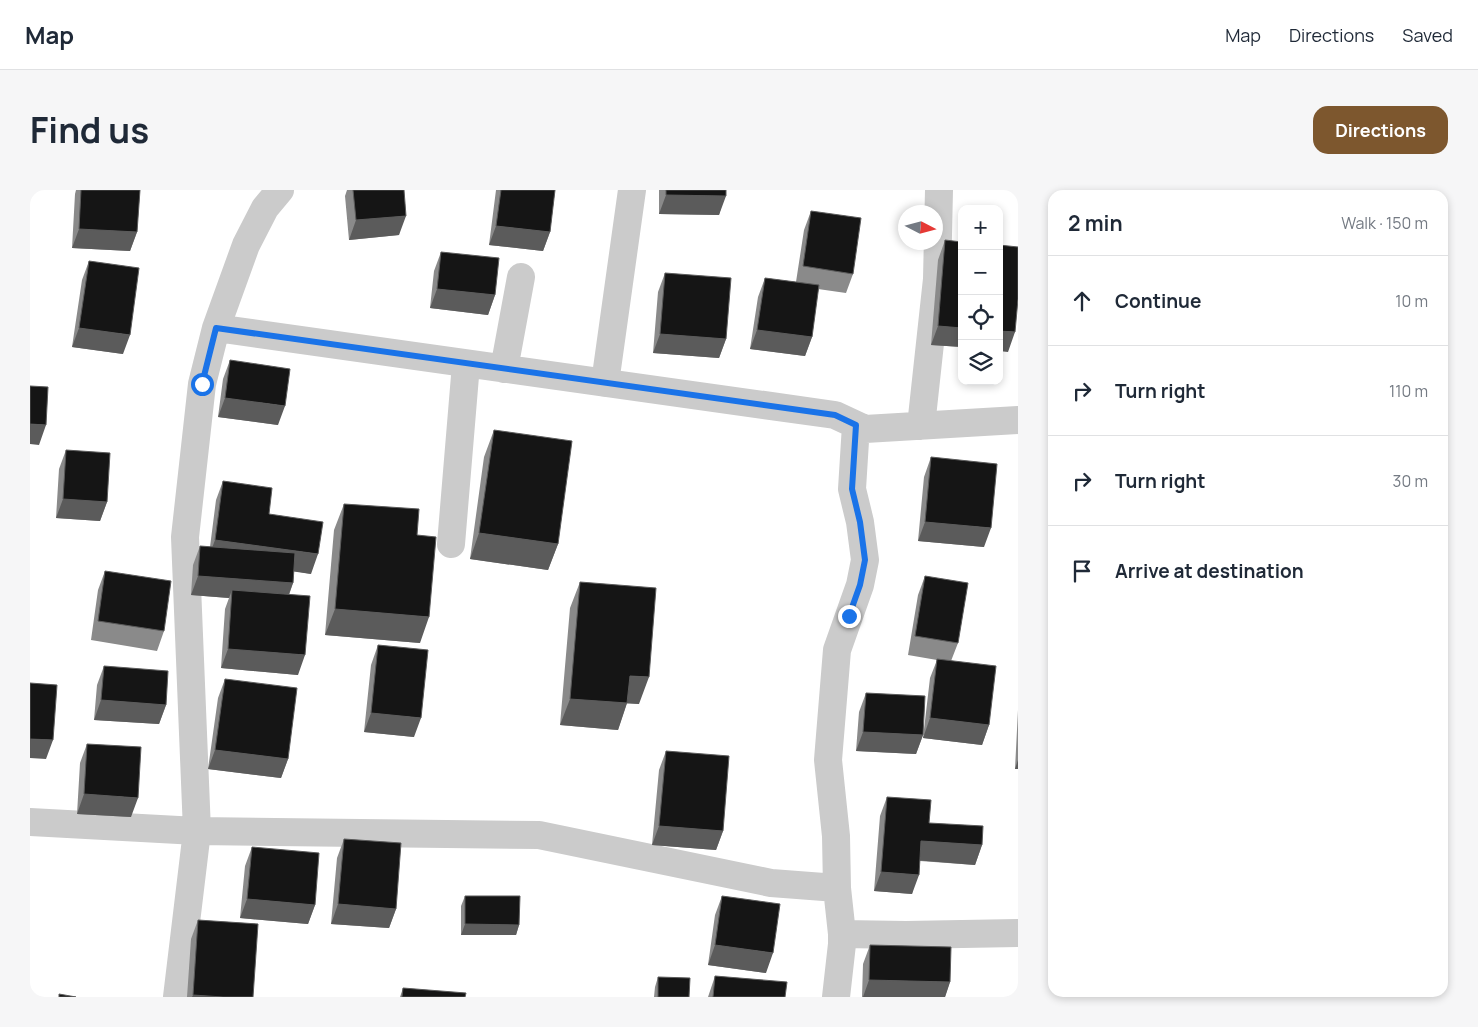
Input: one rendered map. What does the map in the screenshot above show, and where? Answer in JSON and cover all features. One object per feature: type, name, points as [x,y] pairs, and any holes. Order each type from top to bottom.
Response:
[{"type":"street","points":[[177,997],[197,831],[186,538],[202,384],[216,328],[246,244],[265,208],[280,190]]},
{"type":"street","points":[[605,383],[632,190]]},
{"type":"street","points":[[921,426],[937,279],[940,190]]},
{"type":"street","points":[[504,369],[521,277]]},
{"type":"street","points":[[216,328],[835,415],[865,429],[1018,420]]},
{"type":"street","points":[[451,544],[466,364]]},
{"type":"street","points":[[836,997],[842,934],[837,888],[836,836],[828,760],[837,650],[860,585],[865,560],[860,522],[852,489],[856,425]]},
{"type":"street","points":[[30,822],[197,831],[539,835],[771,883],[837,888]]},
{"type":"street","points":[[842,934],[1018,933]]},
{"type":"building","points":[[81,190],[140,190],[137,232],[79,229]]},
{"type":"building","points":[[353,190],[404,190],[406,216],[356,220]]},
{"type":"building","points":[[501,190],[555,190],[550,232],[496,226]]},
{"type":"building","points":[[666,190],[726,190],[726,196],[666,195]]},
{"type":"building","points":[[811,211],[861,218],[853,274],[803,266]]},
{"type":"building","points":[[945,240],[958,242],[958,328],[938,326]]},
{"type":"building","points":[[1003,245],[1018,247],[1018,299],[1015,332],[1003,331]]},
{"type":"building","points":[[441,252],[499,258],[495,295],[437,289]]},
{"type":"building","points":[[89,261],[139,268],[130,335],[79,328]]},
{"type":"building","points":[[665,273],[731,278],[726,339],[660,334]]},
{"type":"building","points":[[765,278],[819,285],[812,337],[757,330]]},
{"type":"building","points":[[230,360],[290,369],[285,406],[225,398]]},
{"type":"building","points":[[30,386],[48,387],[46,425],[30,424]]},
{"type":"building","points":[[494,430],[572,441],[558,544],[479,533]]},
{"type":"building","points":[[66,450],[110,453],[107,502],[63,499]]},
{"type":"building","points":[[931,457],[997,464],[991,528],[925,522]]},
{"type":"building","points":[[223,481],[272,488],[269,514],[323,522],[318,554],[215,540]]},
{"type":"building","points":[[344,504],[419,509],[417,535],[436,537],[429,617],[335,609]]},
{"type":"building","points":[[200,546],[295,553],[293,583],[198,576]]},
{"type":"building","points":[[105,571],[171,581],[164,631],[98,621]]},
{"type":"building","points":[[925,576],[968,583],[958,643],[915,636]]},
{"type":"building","points":[[580,582],[656,588],[649,677],[630,676],[627,703],[570,699]]},
{"type":"building","points":[[232,590],[310,596],[305,655],[228,649]]},
{"type":"building","points":[[378,645],[428,650],[421,718],[371,713]]},
{"type":"building","points":[[937,659],[996,666],[989,725],[930,718]]},
{"type":"building","points":[[104,666],[168,671],[166,705],[101,700]]},
{"type":"building","points":[[225,679],[297,688],[288,759],[215,750]]},
{"type":"building","points":[[30,683],[57,685],[53,740],[30,739]]},
{"type":"building","points":[[866,693],[925,696],[923,735],[863,732]]},
{"type":"building","points":[[87,744],[141,747],[138,798],[84,794]]},
{"type":"building","points":[[666,751],[729,756],[723,831],[659,826]]},
{"type":"building","points":[[887,797],[931,800],[929,823],[983,826],[982,845],[921,841],[919,875],[881,872]]},
{"type":"building","points":[[344,839],[401,843],[396,909],[338,904]]},
{"type":"building","points":[[252,847],[319,853],[315,905],[247,899]]},
{"type":"building","points":[[465,896],[520,896],[519,925],[465,924]]},
{"type":"building","points":[[722,896],[780,904],[773,953],[715,945]]},
{"type":"building","points":[[198,920],[258,924],[253,997],[193,995]]},
{"type":"building","points":[[870,945],[951,947],[950,982],[869,980]]},
{"type":"building","points":[[715,976],[787,982],[785,997],[713,997]]},
{"type":"building","points":[[658,977],[690,978],[689,997],[658,997]]},
{"type":"building","points":[[403,988],[466,993],[465,997],[402,997]]},
{"type":"building","points":[[59,994],[76,997],[59,997]]},
{"type":"route","points":[[202,384],[216,328],[835,415],[856,425],[852,489],[860,522],[865,560],[860,585],[849,616]]}]
